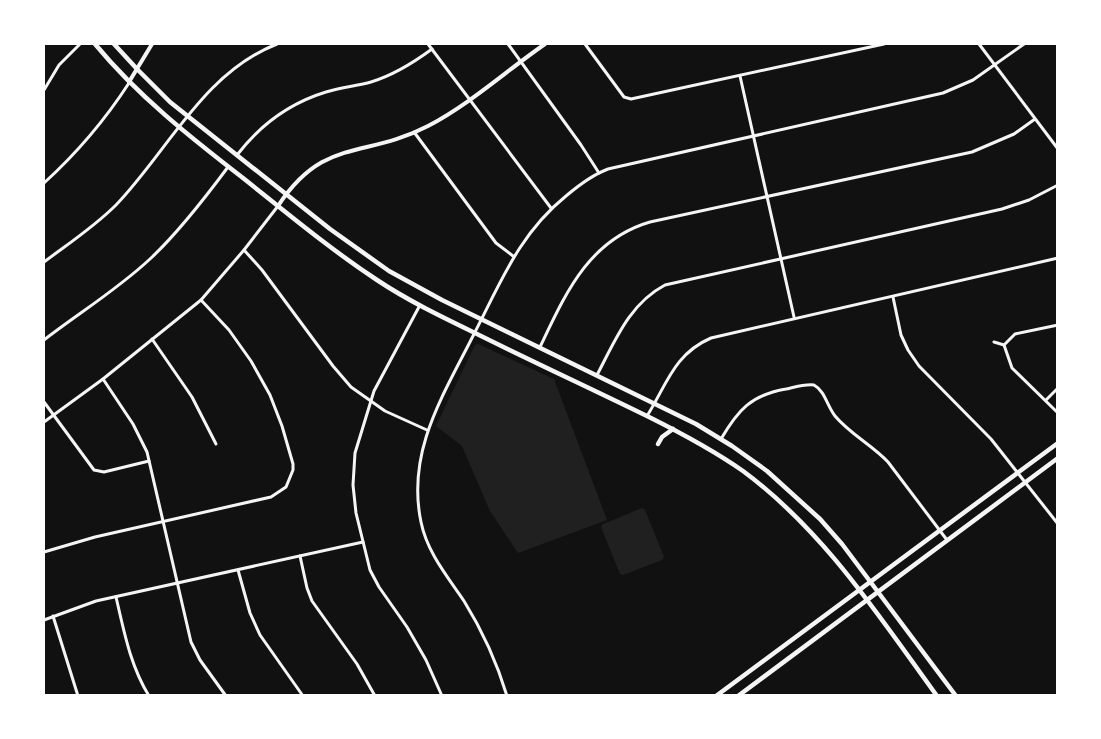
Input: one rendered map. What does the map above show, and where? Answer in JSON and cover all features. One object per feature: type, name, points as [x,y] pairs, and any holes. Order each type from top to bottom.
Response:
[{"type":"main road","points":[[95,44],[129,82],[178,128],[376,279],[475,333],[673,429],[705,446],[749,476],[805,525],[860,589],[938,696]]},
{"type":"main road","points":[[114,44],[160,93],[187,116],[330,229],[384,266],[425,291],[481,320],[597,375],[721,439],[757,464],[812,511],[842,543],[956,696]]},
{"type":"main road","points":[[376,279],[384,266]]},
{"type":"main road","points":[[658,444],[662,437],[673,429]]},
{"type":"main road","points":[[716,696],[1058,443]]},
{"type":"main road","points":[[738,696],[1058,458]]},
{"type":"main road","points":[[749,476],[757,464]]},
{"type":"main road","points":[[753,669],[760,679]]},
{"type":"main road","points":[[927,682],[939,673]]},
{"type":"street","points":[[44,90],[59,65],[80,44]]},
{"type":"street","points":[[44,183],[108,114],[152,44]]},
{"type":"street","points":[[44,262],[93,225],[116,204],[187,116],[222,80],[266,46],[277,44]]},
{"type":"street","points":[[428,44],[551,208]]},
{"type":"street","points":[[508,44],[599,173]]},
{"type":"street","points":[[44,422],[103,379],[201,300],[305,173],[338,153],[381,143],[414,132],[447,115],[545,44]]},
{"type":"street","points":[[585,44],[626,99],[884,44]]},
{"type":"street","points":[[979,44],[1058,149]]},
{"type":"street","points":[[507,696],[484,638],[464,600],[436,560],[424,533],[418,508],[417,484],[427,430],[498,283],[513,256],[535,225],[551,208],[599,173],[625,165],[944,93],[973,80],[1024,44]]},
{"type":"street","points":[[237,155],[263,126],[289,108],[326,92],[392,74],[432,49]]},
{"type":"street","points":[[740,76],[794,317]]},
{"type":"street","points":[[540,348],[568,288],[590,261],[630,229],[650,222],[972,152],[996,143],[1035,119]]},
{"type":"street","points":[[414,132],[496,243],[513,256]]},
{"type":"street","points":[[44,340],[151,258],[174,234],[228,167]]},
{"type":"street","points":[[597,375],[624,323],[655,290],[674,281],[1002,209],[1029,200],[1058,185]]},
{"type":"street","points":[[244,250],[262,270],[343,379],[385,411],[427,430]]},
{"type":"street","points":[[647,416],[681,358],[694,347],[720,335],[1058,258]]},
{"type":"street","points":[[893,297],[901,335],[914,359],[979,426],[1058,524]]},
{"type":"street","points":[[44,552],[95,537],[274,496],[286,487],[293,464],[282,426],[261,379],[238,343],[201,300]]},
{"type":"street","points":[[420,305],[383,371],[371,402],[355,453],[354,500],[374,578],[421,650],[442,696]]},
{"type":"street","points":[[1004,345],[1015,334],[1058,325]]},
{"type":"street","points":[[152,339],[188,389],[216,444]]},
{"type":"street","points":[[994,342],[1004,345]]},
{"type":"street","points":[[1004,345],[1012,368],[1058,413]]},
{"type":"street","points":[[103,379],[134,424],[150,461],[177,583],[195,651],[226,696]]},
{"type":"street","points":[[721,439],[739,411],[751,401],[772,392],[814,385],[820,389],[837,418],[888,462],[947,540]]},
{"type":"street","points":[[1046,400],[1057,389]]},
{"type":"street","points":[[44,402],[89,465],[98,472],[112,471],[150,461]]},
{"type":"street","points":[[44,620],[80,606],[116,597],[363,542]]},
{"type":"street","points":[[300,556],[312,601],[357,664],[375,696]]},
{"type":"street","points":[[238,570],[250,613],[260,635],[303,696]]},
{"type":"street","points":[[116,597],[129,651],[135,669],[149,696]]},
{"type":"street","points":[[53,616],[78,696]]},
{"type":"shaded area","points":[[478,344],[554,379],[607,520],[518,553],[490,511],[462,446],[436,426],[475,345]]},
{"type":"shaded area","points":[[642,508],[645,510],[664,557],[662,560],[623,575],[620,574],[601,527],[603,524]]}]
